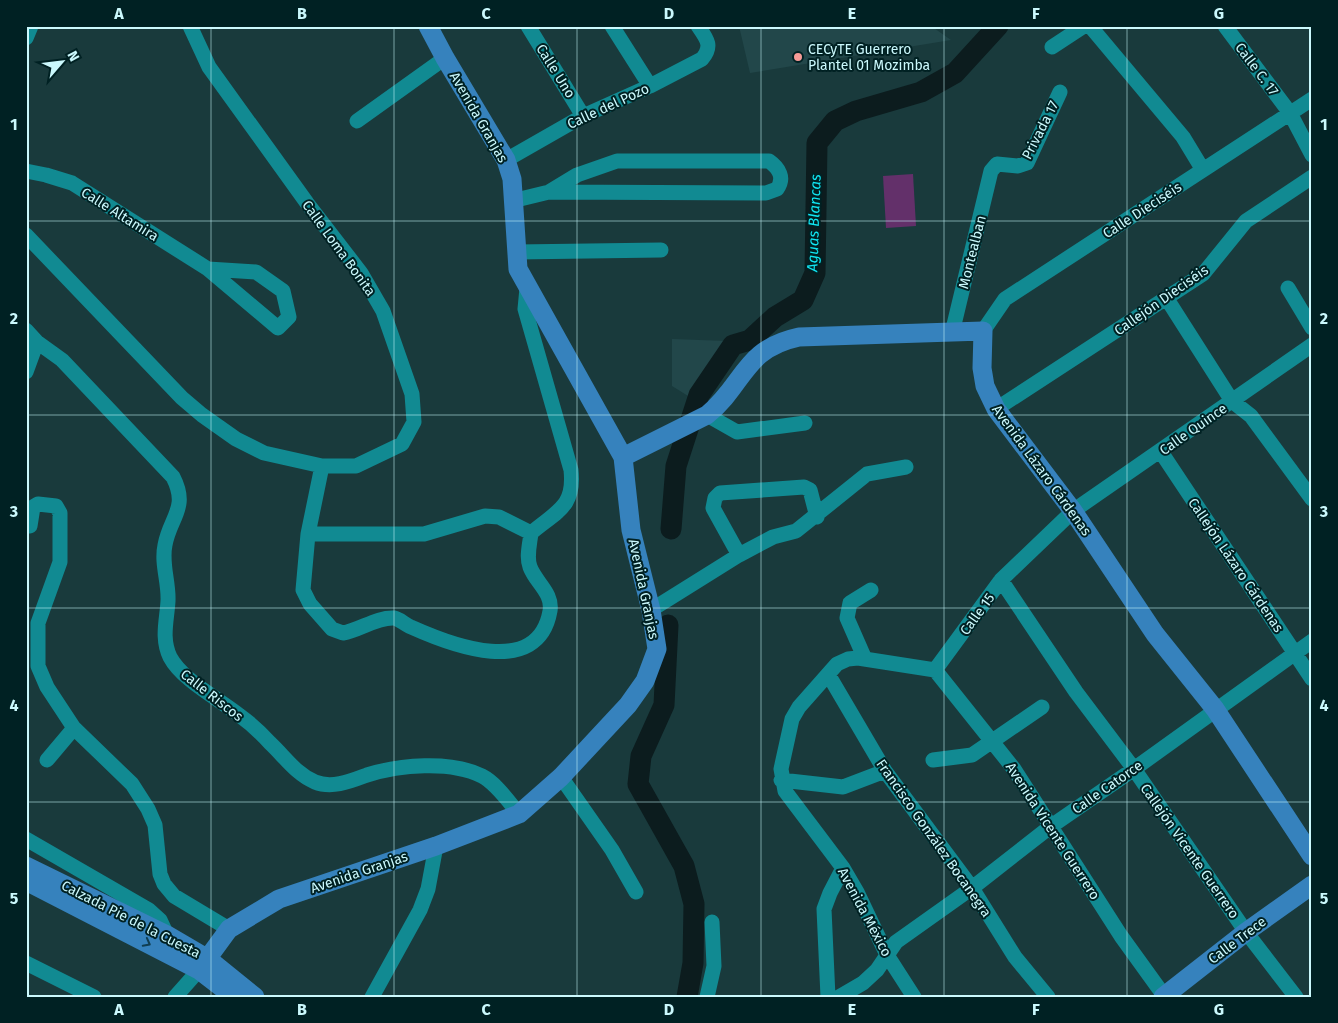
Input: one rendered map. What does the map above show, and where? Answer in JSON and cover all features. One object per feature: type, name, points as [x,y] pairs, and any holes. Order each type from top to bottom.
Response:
[{"type":"main road","name":"Avenida Granjas","points":[[203,964],[230,929],[279,899],[436,846],[519,814],[562,777],[628,705],[645,681],[657,650],[652,610],[631,530],[623,457],[518,269],[512,179],[506,160],[445,58],[433,28]]},
{"type":"main road","points":[[623,457],[707,415],[716,408],[756,356],[777,342],[799,337],[952,334],[983,331]]},
{"type":"main road","name":"Avenida Lázaro Cárdenas","points":[[983,331],[982,368],[985,386],[996,409],[1073,511],[1155,634],[1215,709],[1312,856]]},
{"type":"main road","name":"Calzada Pie de la Cuesta","points":[[26,866],[167,935],[203,964],[255,997]]},
{"type":"main road","name":"Calzada Pie de la Cuesta","points":[[26,881],[203,964],[234,997]]},
{"type":"main road","name":"Calle Trece","points":[[1164,996],[1246,932],[1312,884]]},
{"type":"street","points":[[26,38],[31,26]]},
{"type":"street","name":"Calle Loma Bonita","points":[[26,235],[182,398],[202,415],[236,438],[264,453],[322,466],[356,466],[402,444],[414,422],[412,394],[383,311],[361,272],[307,203],[220,82],[210,67],[190,26]]},
{"type":"street","name":"Calle Uno","points":[[528,26],[584,116]]},
{"type":"street","points":[[612,26],[650,86]]},
{"type":"street","name":"Calle del Pozo","points":[[506,160],[584,116],[650,86],[702,59],[709,52],[709,42],[698,26]]},
{"type":"street","points":[[1052,47],[1084,26]]},
{"type":"street","points":[[1090,26],[1172,124],[1203,170]]},
{"type":"street","name":"Calle C. 17","points":[[1225,26],[1290,113],[1312,155]]},
{"type":"street","points":[[357,121],[445,58]]},
{"type":"street","name":"Privada 17","points":[[991,171],[997,164],[1018,166],[1027,163],[1060,92]]},
{"type":"street","name":"Calle Dieciséis","points":[[983,331],[1005,299],[1312,99]]},
{"type":"street","points":[[512,201],[550,192],[766,193],[776,189],[781,179],[778,168],[769,161],[617,161],[577,174],[550,192]]},
{"type":"street","name":"Montealban","points":[[952,334],[991,171]]},
{"type":"street","name":"Calle Altamira","points":[[26,172],[46,175],[72,183],[208,269],[278,328],[289,317],[283,291],[256,272],[208,269]]},
{"type":"street","name":"Callejón Dieciséis","points":[[996,409],[1203,274],[1246,221],[1312,177]]},
{"type":"street","points":[[516,252],[661,250]]},
{"type":"street","points":[[322,466],[308,534],[303,590],[310,604],[332,629],[343,633],[384,619],[396,618],[410,627],[471,648],[495,652],[512,652],[525,648],[536,640],[546,624],[550,610],[549,597],[530,566],[531,533],[568,502],[573,488],[571,470],[525,309],[527,288]]},
{"type":"street","points":[[1288,288],[1312,328]]},
{"type":"street","points":[[1167,299],[1232,401],[1251,416],[1312,499]]},
{"type":"street","name":"Calle Riscos","points":[[26,330],[37,342],[62,360],[172,477],[178,487],[178,513],[166,542],[164,554],[168,600],[164,622],[170,657],[181,672],[240,716],[270,742],[297,772],[317,783],[343,784],[382,770],[410,766],[463,770],[484,776],[519,814]]},
{"type":"street","points":[[26,372],[37,342]]},
{"type":"street","name":"Calle Quince","points":[[1073,511],[1161,452],[1312,344]]},
{"type":"street","points":[[707,415],[736,432],[805,423]]},
{"type":"street","name":"Callejón Lázaro Cárdenas","points":[[1161,452],[1312,679]]},
{"type":"street","points":[[652,610],[739,555],[773,537],[796,531],[867,474],[906,468]]},
{"type":"street","points":[[739,555],[713,508],[714,498],[720,493],[804,488],[810,490],[817,516]]},
{"type":"street","points":[[30,526],[33,507],[38,504],[56,506],[60,513],[60,562],[38,623],[38,666],[47,687],[74,728],[132,784],[148,809],[155,824],[160,874],[164,884],[174,896],[230,929]]},
{"type":"street","name":"Calle 15","points":[[935,670],[1001,580],[1073,511]]},
{"type":"street","points":[[308,534],[424,534],[484,516],[499,517],[531,533]]},
{"type":"street","name":"Callejón Vicente Guerrero","points":[[1001,580],[1076,692],[1134,769],[1246,932],[1296,997]]},
{"type":"street","points":[[865,659],[847,618],[850,604],[871,590]]},
{"type":"street","name":"Calle Catorce","points":[[839,997],[863,983],[877,970],[896,942],[972,888],[1050,827],[1134,769],[1312,640]]},
{"type":"street","points":[[886,771],[843,787],[782,780],[781,769],[792,719],[799,706],[828,674],[838,664],[848,659],[865,659],[935,670]]},
{"type":"street","name":"Avenida Vicente Guerrero","points":[[935,670],[1014,769],[1050,827],[1164,996]]},
{"type":"street","name":"Francisco González Bocanegra","points":[[828,674],[886,771],[972,888],[1014,957],[1048,997]]},
{"type":"street","points":[[933,760],[972,755],[994,742],[1042,707]]},
{"type":"street","points":[[47,760],[74,728]]},
{"type":"street","points":[[562,777],[612,850],[636,892]]},
{"type":"street","name":"Avenida México","points":[[782,780],[786,791],[843,868],[857,892],[887,955],[914,997]]},
{"type":"street","points":[[26,839],[149,910],[160,920],[167,935]]},
{"type":"street","points":[[372,997],[420,910],[428,889],[436,846]]},
{"type":"street","points":[[828,997],[824,910],[843,868]]},
{"type":"street","points":[[707,997],[714,966],[712,922]]},
{"type":"street","points":[[26,963],[94,997]]},
{"type":"street","points":[[175,997],[203,964]]},
{"type":"shaded area","name":"CECyTE Guerrero Plantel 01 Mozimba","points":[[739,26],[931,26],[951,40],[750,73]]},
{"type":"shaded area","points":[[913,174],[916,226],[886,228],[883,176]]},
{"type":"shaded area","points":[[672,339],[727,341],[693,399],[672,386]]},
{"type":"waterway","name":"Aguas Blancas","points":[[671,529],[676,466],[699,395],[733,345],[750,340],[775,317],[803,300],[815,273],[817,143],[835,121],[856,111],[921,92],[955,73],[998,26]]},
{"type":"waterway","name":"Aguas Blancas","points":[[668,625],[664,705],[641,756],[638,784],[684,866],[694,904],[693,963],[687,997]]},
{"type":"place","name":"CECyTE Guerrero Plantel 01 Mozimba","points":[[798,57]]}]
